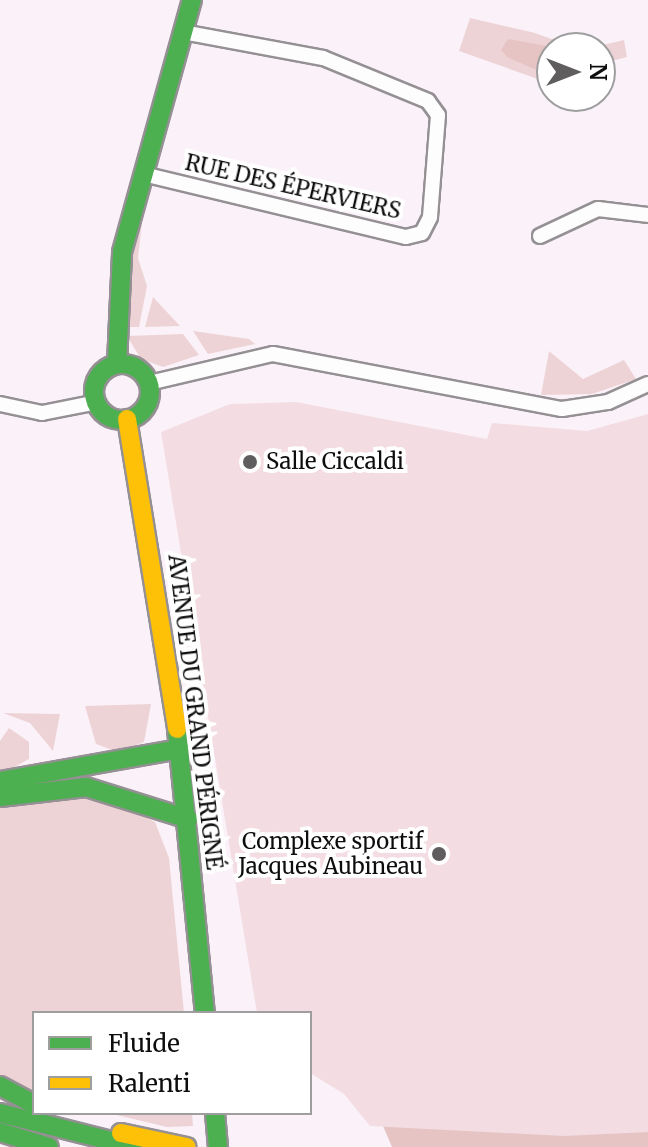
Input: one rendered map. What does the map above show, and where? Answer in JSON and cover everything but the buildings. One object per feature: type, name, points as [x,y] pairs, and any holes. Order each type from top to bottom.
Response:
[{"type":"street","points":[[117,364],[116,292],[143,174],[192,0]]},
{"type":"street","name":"RUE DES ÉPERVIERS","points":[[143,174],[406,237],[422,233],[430,217],[438,115],[428,101],[323,58],[183,32]]},
{"type":"street","points":[[540,236],[598,209],[648,215]]},
{"type":"street","points":[[149,383],[273,354],[553,408],[608,402],[648,384]]},
{"type":"street","points":[[117,364],[138,369],[149,383],[146,406],[127,419],[111,417],[97,402],[98,378],[117,364]]},
{"type":"street","points":[[0,404],[42,413],[97,402]]},
{"type":"street","name":"AVENUE DU GRAND PÉRIGNÉ","points":[[127,419],[180,749],[205,1011]]},
{"type":"street","points":[[0,781],[180,749]]},
{"type":"street","points":[[0,797],[86,787],[188,819]]},
{"type":"street","points":[[0,1086],[32,1103]]},
{"type":"street","points":[[0,1113],[135,1147]]},
{"type":"street","points":[[60,1115],[181,1146]]},
{"type":"street","points":[[215,1115],[218,1147]]},
{"type":"street","points":[[0,1132],[49,1147]]},
{"type":"shaded area","points":[[470,18],[535,33],[536,78],[459,51]]},
{"type":"shaded area","points":[[508,39],[536,44],[536,70],[507,57],[501,50]]},
{"type":"shaded area","points":[[624,40],[627,57],[616,60],[616,42]]},
{"type":"shaded area","points":[[144,204],[138,258],[147,286],[139,327],[126,327],[128,270]]},
{"type":"shaded area","points":[[153,297],[180,326],[145,327]]},
{"type":"shaded area","points":[[193,331],[249,339],[255,344],[208,354]]},
{"type":"shaded area","points":[[183,334],[199,355],[163,367],[141,359],[127,336]]},
{"type":"shaded area","points":[[549,351],[583,379],[624,360],[636,379],[592,394],[541,395]]},
{"type":"shaded area","name":"Complexe sportif Jacques Aubineau","points":[[296,402],[487,439],[492,423],[587,431],[648,414],[648,1132],[564,1136],[370,1126],[344,1094],[312,1074],[312,1011],[257,1011],[161,432],[230,404]]},
{"type":"shaded area","points":[[151,704],[144,742],[118,752],[96,744],[85,706]]},
{"type":"shaded area","points":[[3,713],[60,714],[53,751],[30,723]]},
{"type":"shaded area","points":[[9,728],[29,742],[29,759],[0,775],[0,741]]},
{"type":"shaded area","points":[[103,796],[155,822],[169,858],[184,1011],[32,1011],[32,1097],[0,1081],[0,803]]},
{"type":"shaded area","points":[[116,1115],[192,1115],[193,1126],[167,1127]]},
{"type":"shaded area","points":[[383,1126],[648,1132],[648,1147],[392,1147]]},
{"type":"traffic: fast","points":[[117,364],[122,252],[192,0]]},
{"type":"traffic: fast","points":[[122,364],[142,372],[150,392],[142,412],[122,420],[102,412],[94,392],[102,372],[122,364]]},
{"type":"traffic: fast","points":[[177,729],[205,1011]]},
{"type":"traffic: fast","points":[[0,781],[180,749]]},
{"type":"traffic: fast","points":[[0,797],[86,787],[188,819]]},
{"type":"traffic: fast","points":[[0,1086],[32,1103]]},
{"type":"traffic: fast","points":[[0,1113],[135,1147]]},
{"type":"traffic: fast","points":[[215,1115],[218,1147]]},
{"type":"traffic: fast","points":[[0,1132],[49,1147]]},
{"type":"traffic: slow","points":[[127,419],[177,729]]},
{"type":"traffic: slow","points":[[121,1133],[187,1147]]},
{"type":"place","name":"Salle Ciccaldi","points":[[250,462]]},
{"type":"place","name":"Complexe sportif Jacques Aubineau","points":[[439,854]]}]
